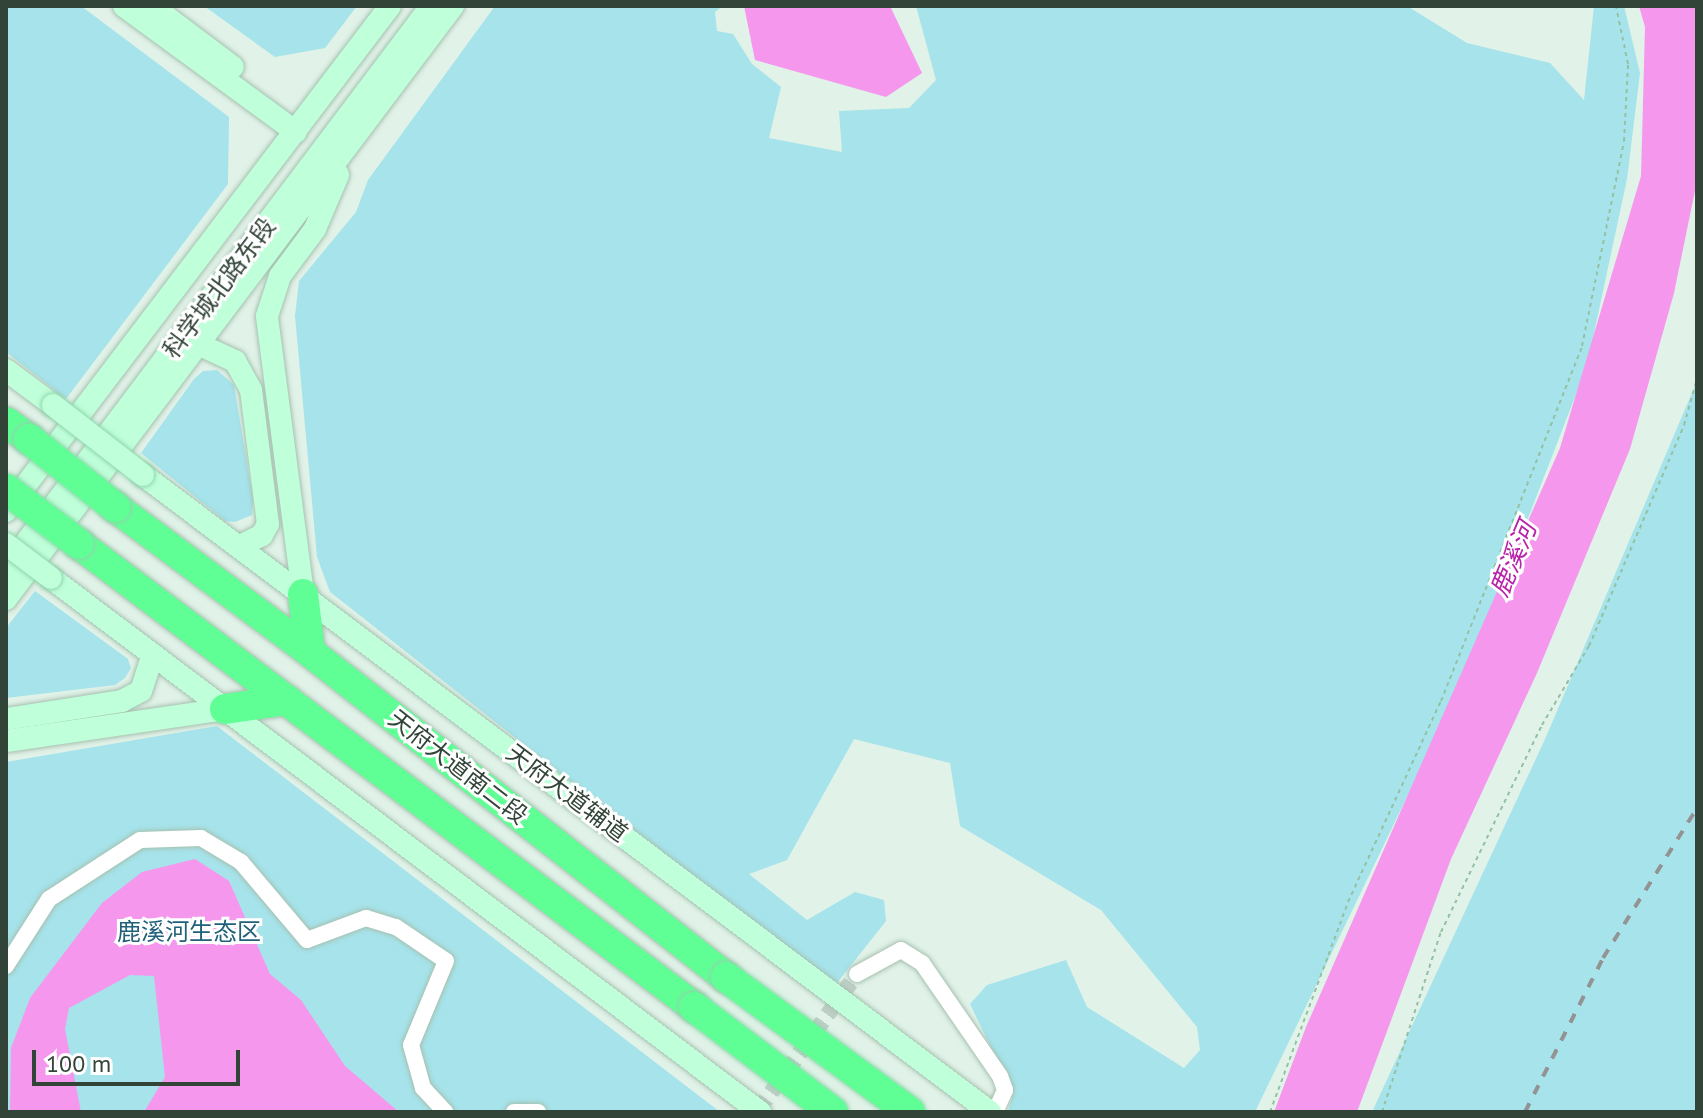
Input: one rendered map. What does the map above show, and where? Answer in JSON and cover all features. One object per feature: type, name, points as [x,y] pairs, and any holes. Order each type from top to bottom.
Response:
[{"type":"highway","name":"天府大道南二段","points":[[17,431],[310,652],[726,977],[910,1112]]},
{"type":"highway","name":"天府大道南二段","points":[[6,489],[833,1112]]},
{"type":"highway","points":[[303,594],[310,652]]},
{"type":"highway","points":[[225,709],[287,700]]},
{"type":"street","points":[[124,6],[300,126]]},
{"type":"street","points":[[152,6],[300,126]]},
{"type":"street","points":[[6,511],[390,6]]},
{"type":"street","name":"科学城北路东段","points":[[6,545],[413,6]]},
{"type":"street","name":"科学城北路东段","points":[[6,569],[431,6]]},
{"type":"street","points":[[6,599],[345,154],[453,6]]},
{"type":"street","points":[[303,594],[267,316],[280,276],[325,210],[345,154]]},
{"type":"street","points":[[198,344],[235,361],[251,390],[268,524],[262,535],[240,546]]},
{"type":"street","name":"天府大道辅道","points":[[6,370],[993,1112]]},
{"type":"street","points":[[6,545],[760,1112]]},
{"type":"street","points":[[6,719],[122,701],[141,691],[153,655]]},
{"type":"street","points":[[6,741],[225,709]]},
{"type":"street","points":[[6,966],[49,899],[140,840],[201,838],[241,862],[307,940],[366,918],[396,927],[446,961],[411,1045],[423,1088],[445,1112]]},
{"type":"street","points":[[857,974],[901,950],[922,963],[1000,1076],[1005,1090],[993,1112]]},
{"type":"street","points":[[514,1112],[538,1112]]},
{"type":"path","points":[[1270,1112],[1348,902],[1441,701],[1582,346],[1624,141],[1628,64],[1616,6]]},
{"type":"path","points":[[1382,1112],[1441,932],[1542,725],[1589,646],[1684,425],[1697,379]]},
{"type":"green space","points":[[6,6],[81,6],[229,117],[228,184],[66,399],[6,352]]},
{"type":"green space","points":[[204,6],[357,6],[325,48],[275,57]]},
{"type":"green space","points":[[495,6],[723,6],[715,12],[717,31],[733,34],[752,64],[781,87],[769,138],[842,152],[839,111],[909,108],[936,80],[916,6],[1407,6],[1467,43],[1550,63],[1584,100],[1594,6],[1624,6],[1640,73],[1627,179],[1587,366],[1473,660],[1255,1112],[1008,1112],[1013,1093],[970,1004],[987,985],[1066,960],[1087,1007],[1184,1068],[1200,1050],[1197,1027],[1101,910],[960,826],[950,763],[854,739],[787,860],[749,874],[807,920],[855,892],[884,900],[886,921],[837,983],[732,908],[330,592],[317,557],[295,316],[299,281],[356,212],[368,180]]},
{"type":"green space","points":[[217,370],[234,385],[253,499],[252,515],[235,522],[225,521],[141,453],[194,379],[203,371]]},
{"type":"green space","points":[[1697,381],[1697,1112],[1372,1112],[1546,737]]},
{"type":"green space","points":[[35,591],[128,659],[131,668],[125,678],[115,685],[6,698],[6,628]]},
{"type":"green space","name":"鹿溪河生态区","points":[[217,726],[720,1112],[6,1112],[6,762]]},
{"type":"water","points":[[744,6],[890,6],[922,73],[886,97],[755,60]]},
{"type":"water","name":"鹿溪河","points":[[1639,6],[1697,6],[1697,181],[1674,293],[1630,449],[1537,673],[1451,859],[1357,1112],[1274,1112],[1306,1027],[1560,448],[1641,176],[1645,27]]},
{"type":"water","points":[[195,859],[229,881],[270,974],[301,1000],[345,1066],[399,1112],[144,1112],[165,1077],[154,976],[130,975],[69,1008],[65,1029],[81,1112],[10,1112],[11,1048],[30,998],[102,903],[142,872]]},
{"type":"tunnel","points":[[757,1112],[857,974]]},
{"type":"railway","points":[[1525,1112],[1603,958],[1697,808]]}]
